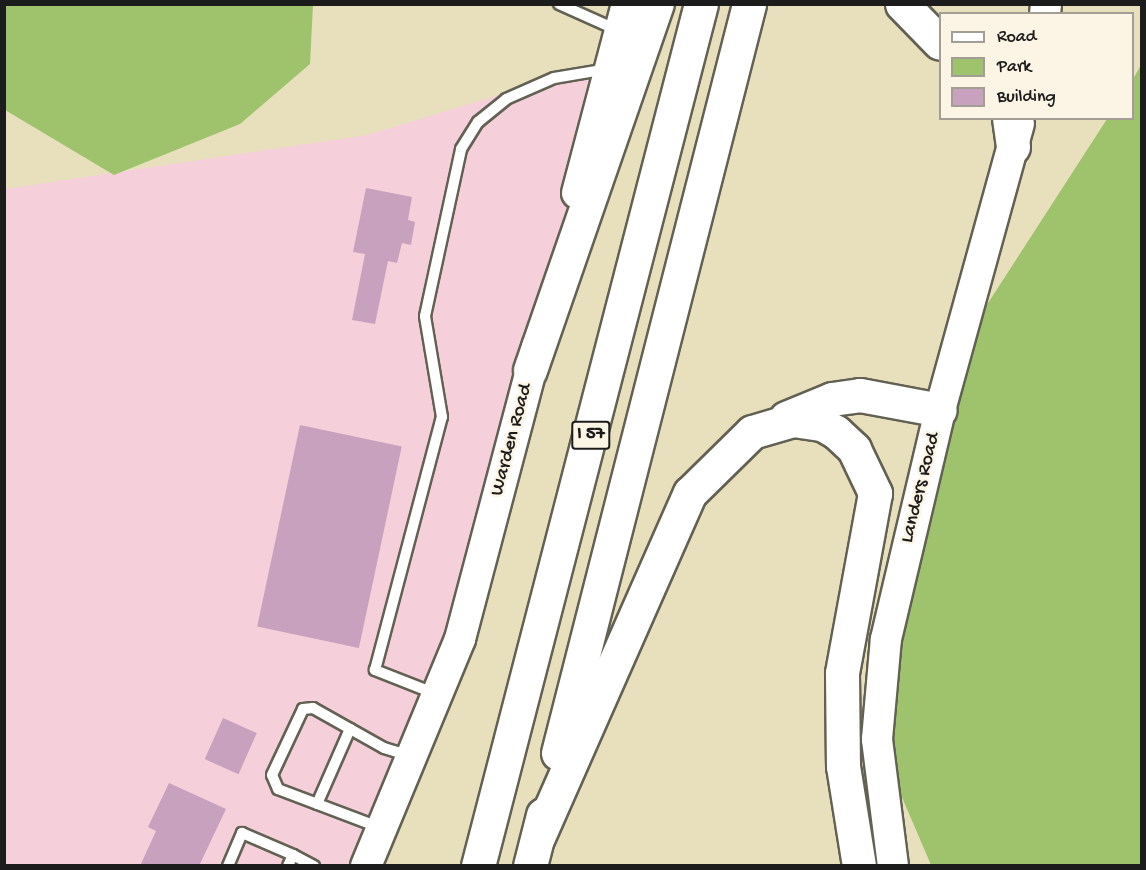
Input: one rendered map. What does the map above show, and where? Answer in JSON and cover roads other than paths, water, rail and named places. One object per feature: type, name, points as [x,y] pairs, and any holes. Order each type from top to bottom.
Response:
[{"type":"highway","points":[[530,370],[657,4]]},
{"type":"highway","name":"I 57","points":[[478,866],[701,4]]},
{"type":"highway","name":"I 57","points":[[534,851],[749,4]]},
{"type":"highway","points":[[902,4],[939,42]]},
{"type":"highway","points":[[534,851],[672,523],[720,458],[752,432],[832,399],[860,395],[940,410]]},
{"type":"highway","points":[[779,422],[815,422],[836,432],[854,449],[875,493],[849,623],[842,693],[843,766],[860,866]]},
{"type":"main road","name":"Warden Road","points":[[366,866],[439,695],[479,572],[623,18]]},
{"type":"main road","name":"Landers Road","points":[[893,866],[877,739],[880,679],[898,580],[1014,128]]},
{"type":"lane","points":[[559,4],[623,18]]},
{"type":"lane","points":[[439,695],[375,670],[442,417],[444,401],[425,316],[461,149],[478,122],[506,99],[554,78],[610,69]]},
{"type":"lane","points":[[382,828],[279,789],[272,775],[303,709],[313,708],[384,748],[413,756]]},
{"type":"lane","points":[[317,804],[350,729]]},
{"type":"lane","points":[[228,866],[242,833],[291,860],[314,866]]}]
